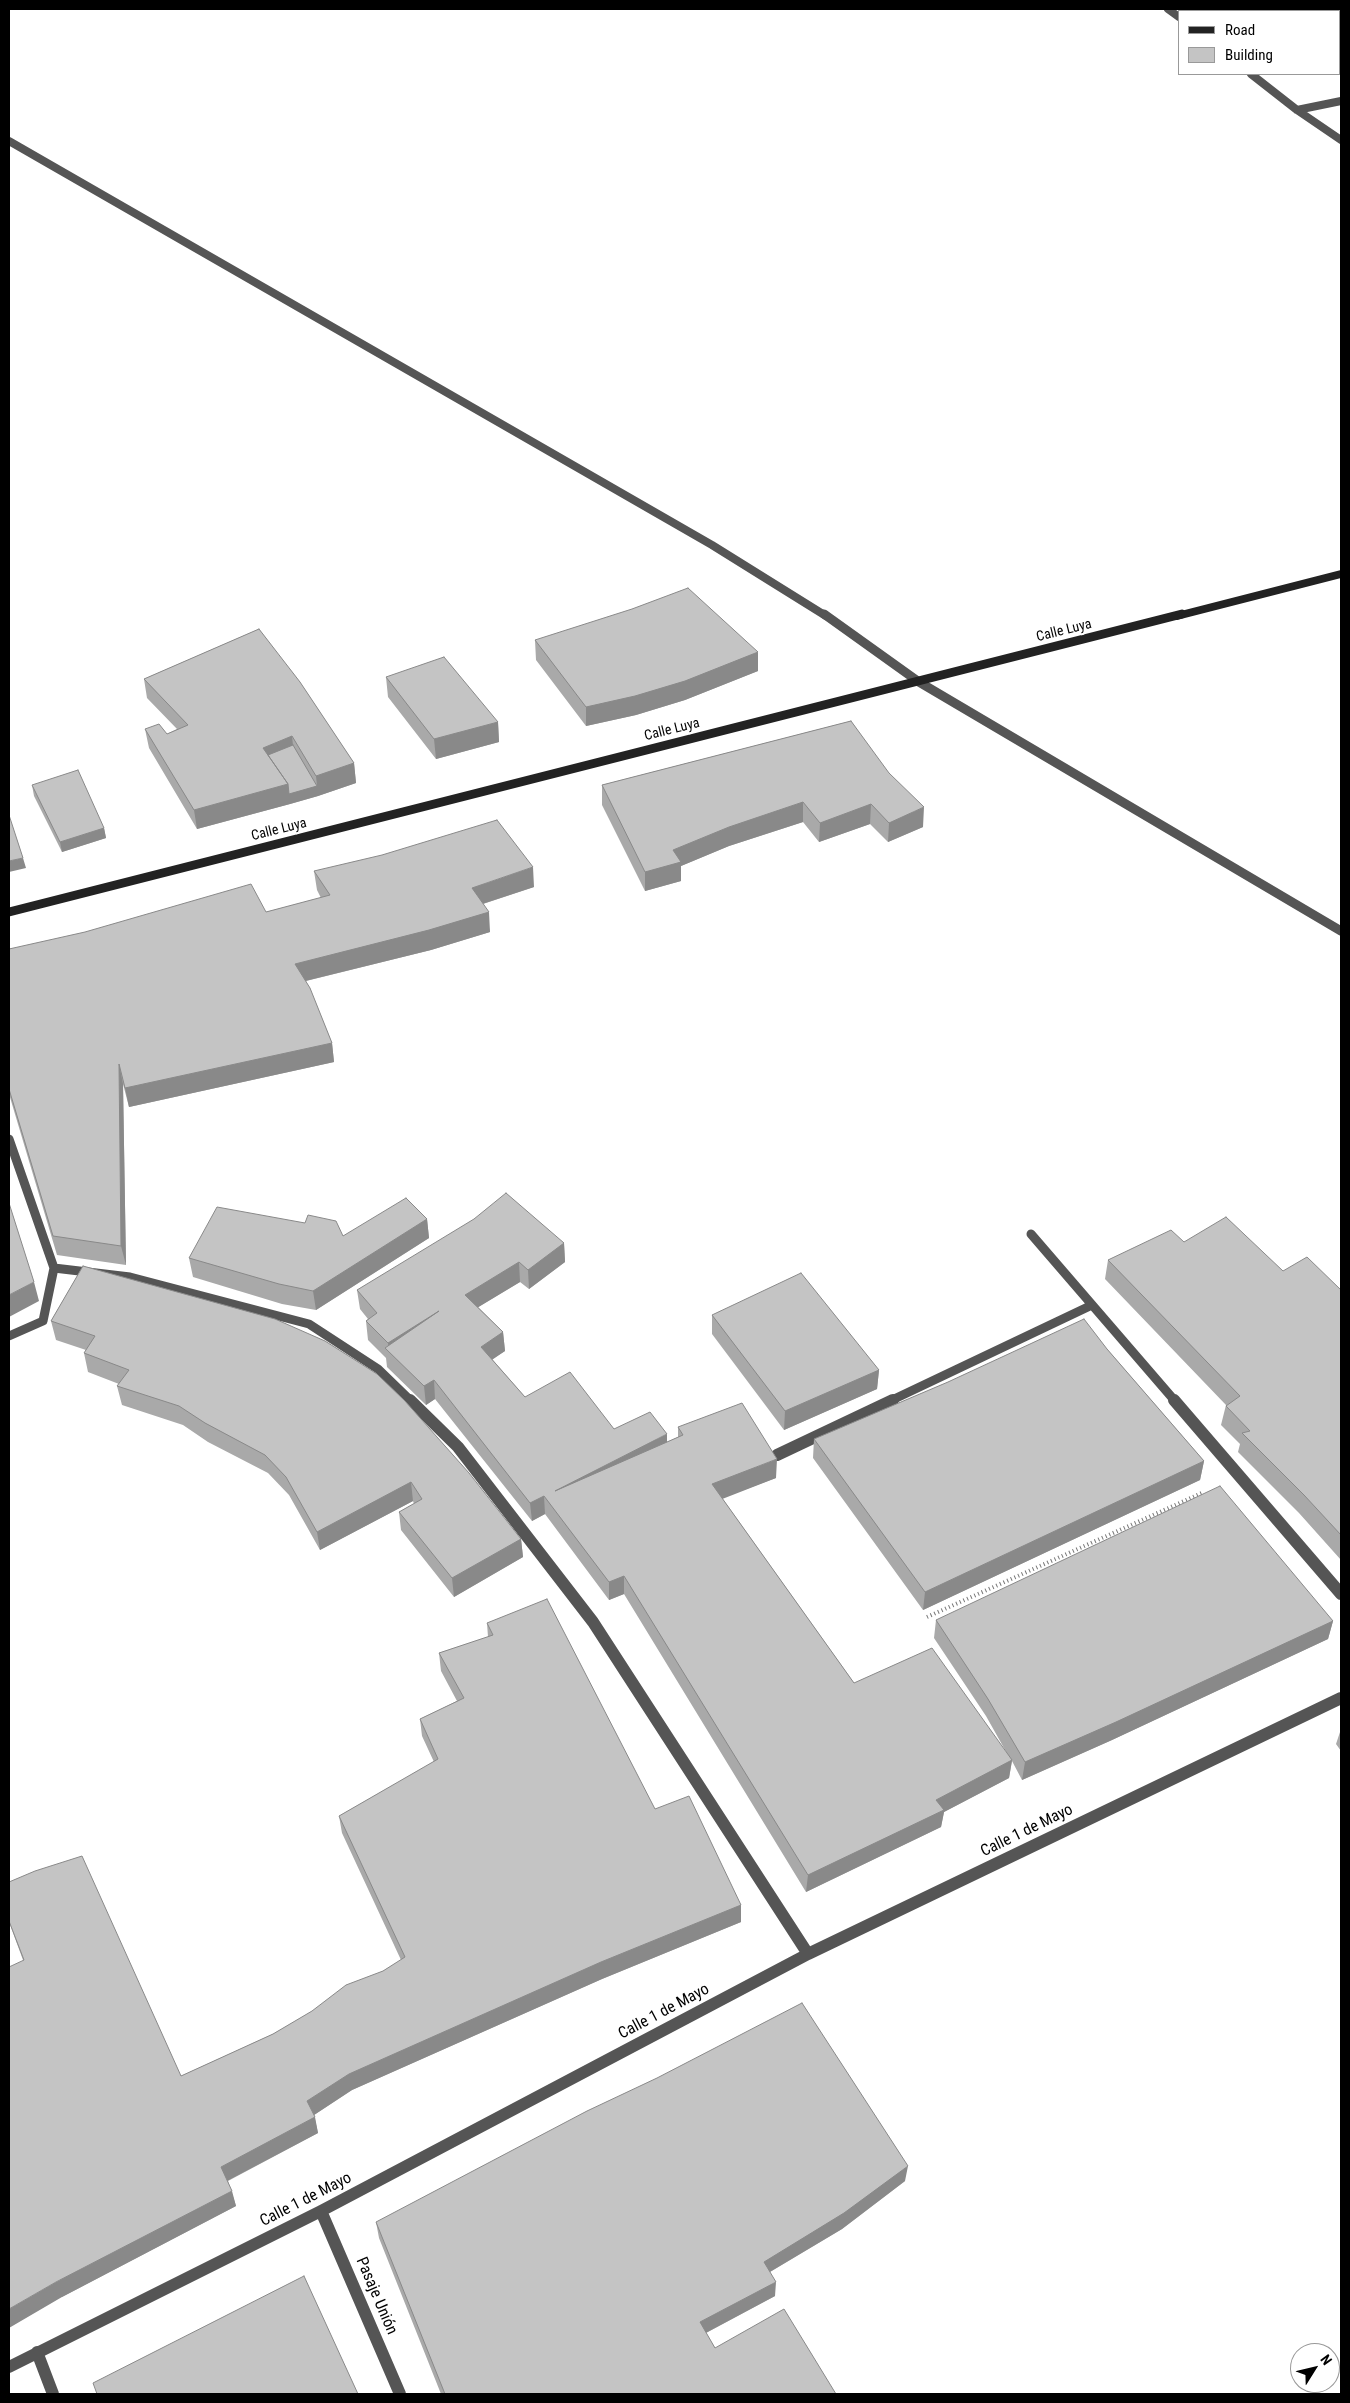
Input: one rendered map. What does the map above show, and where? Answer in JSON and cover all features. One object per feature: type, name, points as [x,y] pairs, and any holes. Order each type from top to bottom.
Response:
[{"type":"main road","name":"Calle Luya","points":[[9,912],[1341,574]]},
{"type":"street","points":[[1252,75],[1297,110],[1341,140]]},
{"type":"street","points":[[1297,110],[1341,100]]},
{"type":"street","points":[[9,141],[712,544],[834,620],[919,682],[1341,931]]},
{"type":"street","points":[[9,1139],[54,1268],[43,1321],[9,1336]]},
{"type":"street","points":[[1031,1234],[1341,1594]]},
{"type":"street","points":[[54,1268],[130,1276],[309,1324],[378,1369],[458,1447],[593,1622],[808,1954]]},
{"type":"street","points":[[777,1455],[1092,1305]]},
{"type":"street","name":"Calle 1 de Mayo","points":[[9,2367],[321,2212],[808,1954],[1341,1698]]},
{"type":"street","name":"Pasaje Unión","points":[[321,2212],[400,2394]]},
{"type":"street","points":[[36,2352],[53,2394]]},
{"type":"path","points":[[927,1617],[1240,1476]]},
{"type":"building","points":[[688,588],[758,652],[685,681],[635,696],[586,707],[535,640],[632,609]]},
{"type":"building","points":[[259,629],[300,682],[354,763],[316,776],[292,736],[263,748],[288,784],[194,810],[145,729],[159,724],[167,734],[188,725],[144,679]]},
{"type":"building","points":[[444,657],[498,722],[434,739],[386,677]]},
{"type":"building","points":[[851,721],[889,773],[924,807],[889,823],[871,804],[820,823],[803,802],[729,827],[673,850],[681,862],[645,872],[602,785]]},
{"type":"building","points":[[293,745],[317,786],[289,794],[288,784],[268,755]]},
{"type":"building","points":[[78,770],[104,828],[60,842],[32,785]]},
{"type":"building","points":[[9,815],[23,858],[9,861]]},
{"type":"building","points":[[497,820],[533,867],[472,888],[489,912],[429,930],[295,964],[310,988],[332,1043],[125,1088],[119,1064],[121,1246],[53,1236],[9,1089],[9,949],[85,932],[251,884],[266,912],[330,895],[314,871],[382,855]]},
{"type":"building","points":[[506,1193],[564,1243],[528,1270],[519,1262],[465,1295],[503,1332],[481,1347],[525,1397],[570,1372],[614,1429],[650,1412],[667,1434],[555,1491],[683,1435],[678,1427],[742,1403],[777,1459],[712,1484],[854,1683],[932,1648],[1012,1760],[936,1800],[944,1810],[808,1875],[624,1576],[609,1582],[544,1496],[530,1503],[434,1380],[424,1386],[385,1348],[439,1311],[388,1343],[366,1321],[377,1313],[357,1290],[474,1219]]},
{"type":"building","points":[[406,1198],[427,1219],[313,1291],[279,1284],[189,1258],[217,1207],[305,1223],[308,1215],[336,1221],[343,1236]]},
{"type":"building","points":[[9,1203],[34,1282],[9,1295]]},
{"type":"building","points":[[1226,1217],[1283,1271],[1307,1257],[1341,1290],[1341,1535],[1242,1433],[1250,1431],[1226,1406],[1240,1396],[1108,1260],[1171,1230],[1184,1242]]},
{"type":"building","points":[[83,1266],[275,1319],[325,1341],[377,1374],[405,1401],[469,1473],[521,1539],[452,1578],[399,1512],[422,1499],[411,1482],[317,1532],[286,1477],[265,1455],[205,1423],[179,1406],[117,1386],[129,1370],[84,1353],[95,1336],[51,1321]]},
{"type":"building","points":[[801,1273],[879,1370],[785,1411],[712,1315]]},
{"type":"building","points":[[1084,1319],[1107,1349],[1204,1461],[925,1592],[814,1439],[948,1382]]},
{"type":"building","points":[[1220,1486],[1333,1621],[1116,1722],[1025,1762],[988,1699],[936,1620]]},
{"type":"building","points":[[547,1599],[655,1809],[689,1796],[741,1905],[601,1962],[349,2074],[307,2101],[315,2117],[221,2167],[232,2191],[56,2282],[9,2309],[9,1967],[24,1960],[9,1921],[9,1882],[35,1871],[82,1856],[181,2076],[273,2034],[312,2011],[346,1985],[383,1971],[405,1957],[339,1816],[438,1759],[420,1719],[464,1698],[439,1653],[493,1635],[487,1623]]},
{"type":"building","points":[[802,2003],[908,2166],[844,2213],[764,2262],[776,2282],[700,2322],[715,2348],[784,2309],[836,2394],[445,2394],[376,2222],[587,2111],[657,2078]]},
{"type":"building","points":[[304,2276],[358,2394],[97,2394],[93,2383]]}]
